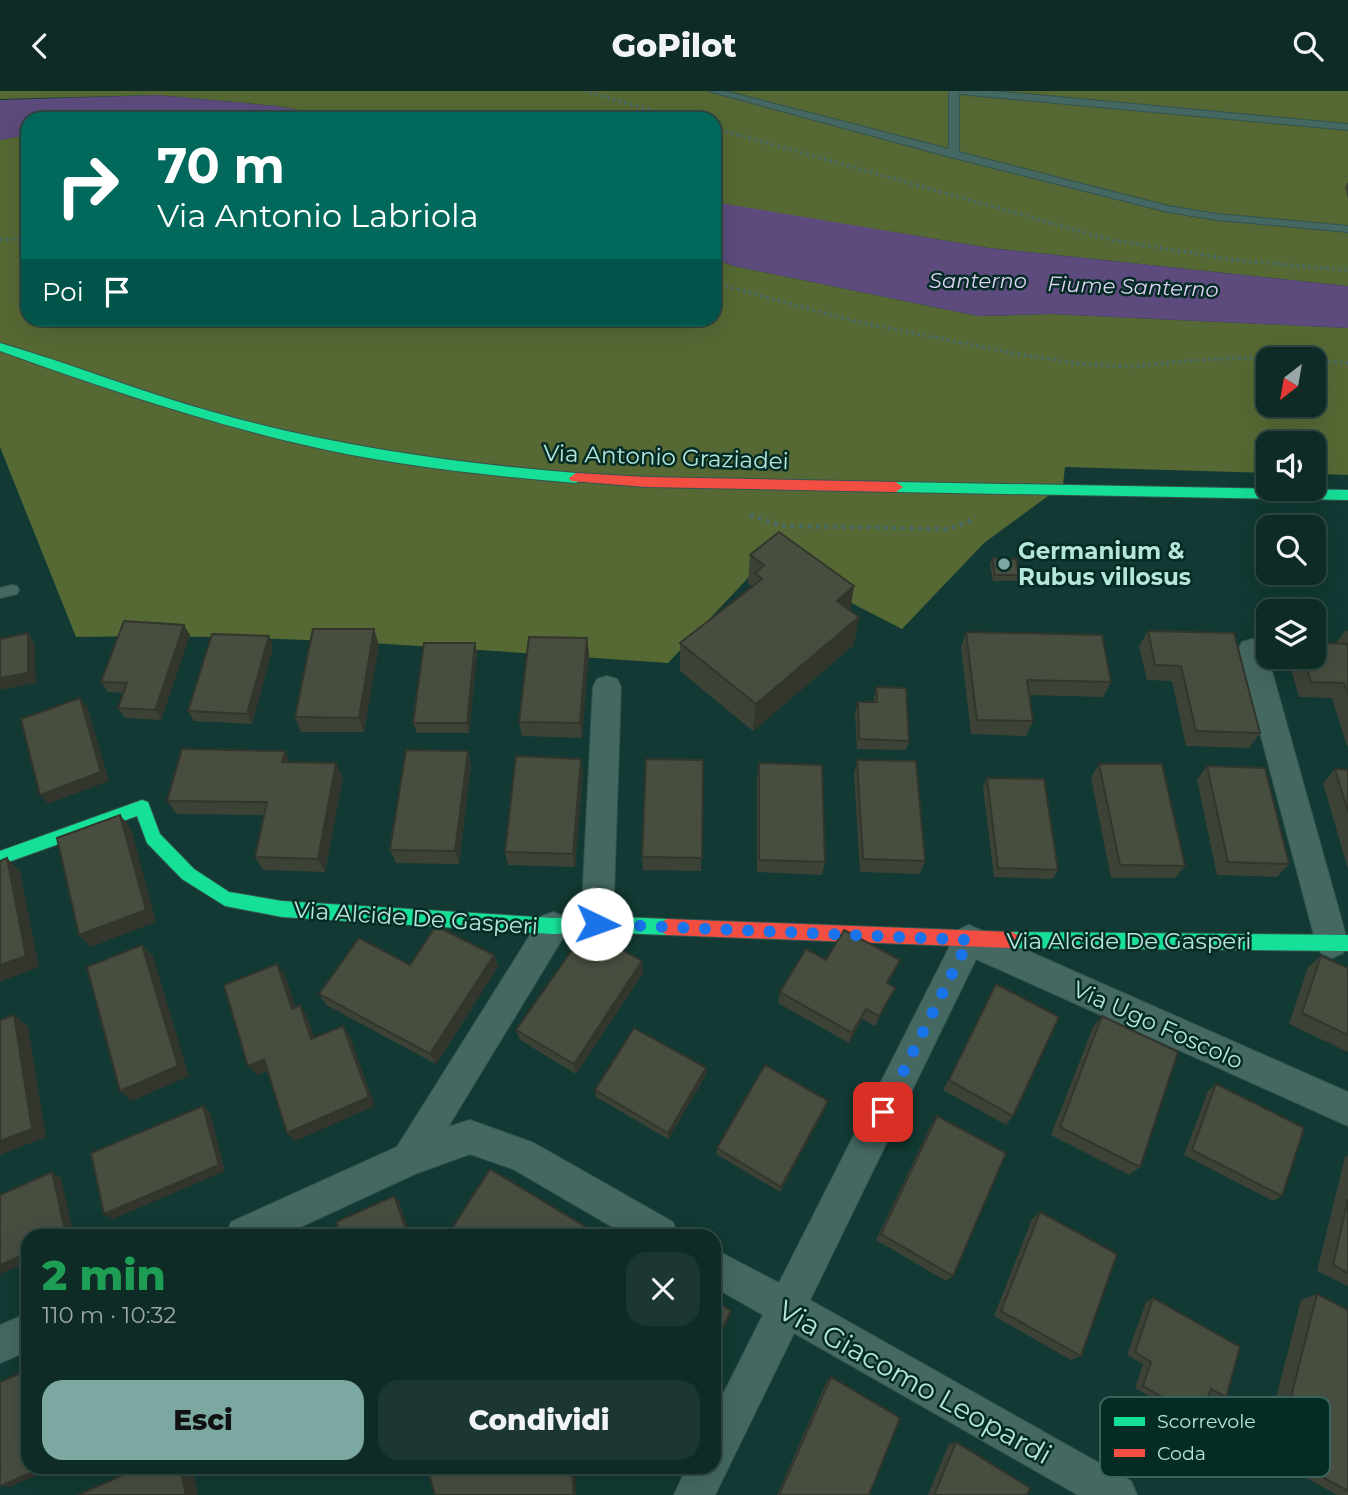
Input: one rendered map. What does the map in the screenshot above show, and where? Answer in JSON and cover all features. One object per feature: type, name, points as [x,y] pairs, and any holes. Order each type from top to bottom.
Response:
[{"type":"street","name":"Via Antonio Graziadei","points":[[0,347],[153,400],[295,439],[374,454],[539,476],[673,483],[1348,495]]},
{"type":"street","name":"Via Alcide De Gasperi","points":[[0,858],[142,807],[153,838],[188,874],[225,899],[282,909],[553,926],[597,924],[969,940],[1340,943],[1252,650]]},
{"type":"street","points":[[597,924],[607,687]]},
{"type":"street","points":[[410,1159],[553,926]]},
{"type":"street","points":[[721,1439],[969,940]]},
{"type":"street","name":"Via Ugo Foscolo","points":[[969,940],[1348,1109]]},
{"type":"street","points":[[257,1229],[410,1159],[470,1137],[522,1155],[650,1229]]},
{"type":"street","name":"Via Giacomo Leopardi","points":[[721,1271],[1107,1492]]},
{"type":"street","points":[[0,1344],[21,1335]]},
{"type":"street","points":[[695,1495],[705,1474]]},
{"type":"lane","points":[[713,91],[1168,209],[1217,218],[1348,229]]},
{"type":"lane","points":[[954,91],[954,155]]},
{"type":"lane","points":[[961,91],[1348,127]]},
{"type":"path","points":[[584,91],[658,112]]},
{"type":"path","points":[[721,130],[1111,240],[1241,261],[1348,270]]},
{"type":"path","points":[[0,240],[21,238]]},
{"type":"path","points":[[721,285],[761,299],[859,322],[1066,362],[1128,367],[1182,361],[1315,358],[1348,363]]},
{"type":"green space","points":[[0,91],[1348,91],[1348,286],[990,248],[721,204],[721,112],[310,112],[277,106],[157,95],[0,99]]},
{"type":"green space","points":[[21,136],[21,326],[721,326],[721,261],[978,316],[1050,314],[1348,328],[1348,475],[1326,474],[1326,431],[1256,431],[1256,473],[1065,467],[1063,485],[984,543],[902,629],[766,559],[668,663],[298,640],[76,637],[0,447],[0,140]]},
{"type":"water","points":[[157,95],[277,106],[310,112],[21,112],[21,136],[0,140],[0,100]]},
{"type":"water","name":"Santerno","points":[[721,203],[990,248],[1348,286],[1348,328],[1050,314],[978,316],[721,261]]},
{"type":"building","points":[[779,532],[854,586],[837,601],[859,617],[756,704],[680,643],[762,579],[755,573],[764,565],[750,555]]},
{"type":"building","points":[[992,558],[1016,559],[1019,575],[995,575]]},
{"type":"building","points":[[124,621],[184,625],[155,710],[118,708],[127,683],[101,682]]},
{"type":"building","points":[[313,629],[374,629],[359,718],[295,717]]},
{"type":"building","points":[[1148,631],[1234,633],[1260,733],[1196,731],[1181,666],[1155,665]]},
{"type":"building","points":[[966,632],[1102,635],[1111,682],[1027,680],[1033,721],[977,720]]},
{"type":"building","points":[[28,633],[28,673],[0,678],[0,639]]},
{"type":"building","points":[[212,634],[269,636],[247,714],[188,711]]},
{"type":"building","points":[[529,637],[587,638],[580,723],[519,722]]},
{"type":"building","points":[[424,643],[475,643],[467,723],[413,723]]},
{"type":"building","points":[[1326,643],[1348,644],[1348,695],[1344,683],[1311,682],[1307,669],[1326,669]]},
{"type":"building","points":[[876,687],[906,688],[909,741],[859,739],[858,702],[877,702]]},
{"type":"building","points":[[80,698],[101,772],[40,795],[21,719]]},
{"type":"building","points":[[182,749],[285,751],[282,762],[336,763],[318,859],[255,857],[267,802],[167,801]]},
{"type":"building","points":[[406,750],[468,751],[455,851],[390,850]]},
{"type":"building","points":[[516,756],[581,759],[573,854],[505,852]]},
{"type":"building","points":[[646,759],[703,760],[702,858],[642,857]]},
{"type":"building","points":[[857,760],[916,761],[925,861],[863,859]]},
{"type":"building","points":[[759,763],[822,765],[825,862],[759,860]]},
{"type":"building","points":[[1099,764],[1162,764],[1185,866],[1120,865]]},
{"type":"building","points":[[1207,766],[1265,768],[1289,864],[1228,862]]},
{"type":"building","points":[[1335,769],[1348,770],[1348,812]]},
{"type":"building","points":[[987,778],[1044,779],[1058,870],[998,868]]},
{"type":"building","points":[[120,815],[146,910],[79,935],[57,838]]},
{"type":"building","points":[[7,858],[26,956],[0,965],[0,861]]},
{"type":"building","points":[[436,926],[494,955],[430,1054],[319,994],[359,938],[410,965]]},
{"type":"building","points":[[586,930],[642,961],[574,1064],[516,1030]]},
{"type":"building","points":[[844,930],[900,960],[887,983],[895,988],[879,1016],[866,1009],[852,1033],[780,992],[806,949],[826,960]]},
{"type":"building","points":[[142,945],[178,1066],[120,1091],[87,967]]},
{"type":"building","points":[[1321,956],[1348,968],[1348,1035],[1302,1013]]},
{"type":"building","points":[[277,964],[292,1009],[300,1005],[311,1039],[343,1026],[369,1097],[287,1133],[264,1059],[248,1066],[224,985]]},
{"type":"building","points":[[996,984],[1059,1017],[1013,1116],[949,1080]]},
{"type":"building","points":[[14,1015],[32,1129],[0,1141],[0,1020]]},
{"type":"building","points":[[1102,1016],[1178,1052],[1140,1167],[1060,1127]]},
{"type":"building","points":[[634,1028],[706,1068],[668,1133],[595,1090]]},
{"type":"building","points":[[765,1065],[828,1101],[781,1187],[717,1148]]},
{"type":"building","points":[[1216,1084],[1304,1128],[1282,1196],[1192,1150]]},
{"type":"building","points":[[203,1106],[219,1165],[104,1214],[91,1153]]},
{"type":"building","points":[[937,1116],[1006,1153],[953,1276],[881,1234]]},
{"type":"building","points":[[490,1169],[589,1229],[452,1229]]},
{"type":"building","points":[[52,1172],[65,1229],[21,1229],[21,1256],[0,1265],[0,1195]]},
{"type":"building","points":[[394,1196],[406,1229],[338,1229],[336,1222]]},
{"type":"building","points":[[1348,1199],[1348,1273],[1333,1265]]},
{"type":"building","points":[[1040,1212],[1117,1254],[1081,1356],[1001,1311]]},
{"type":"building","points":[[1317,1294],[1348,1310],[1348,1491],[1323,1477],[1330,1477],[1330,1397],[1291,1397]]},
{"type":"building","points":[[1153,1298],[1240,1347],[1226,1397],[1211,1389],[1208,1397],[1162,1397],[1143,1386],[1151,1362],[1135,1352]]},
{"type":"building","points":[[721,1305],[731,1311],[721,1330]]},
{"type":"building","points":[[21,1373],[21,1474],[28,1474],[0,1486],[0,1382]]},
{"type":"building","points":[[831,1377],[900,1418],[869,1495],[779,1495]]},
{"type":"building","points":[[956,1442],[1030,1488],[1027,1495],[934,1495]]},
{"type":"building","points":[[125,1474],[182,1474],[186,1495],[78,1495]]},
{"type":"building","points":[[429,1474],[572,1474],[574,1495],[435,1495]]},
{"type":"traffic: fast","points":[[0,347],[168,403],[297,439],[428,463],[576,478]]},
{"type":"traffic: fast","points":[[896,487],[1348,495]]},
{"type":"traffic: fast","points":[[0,858],[142,807],[153,838],[188,874],[225,899],[282,909],[553,926],[597,924],[667,927]]},
{"type":"traffic: fast","points":[[1012,940],[1348,943]]},
{"type":"traffic: jam","points":[[576,478],[896,487]]},
{"type":"traffic: jam","points":[[667,927],[1012,940]]},
{"type":"place","name":"Germanium & Rubus villosus","points":[[1004,564]]},
{"type":"route","points":[[597,924],[969,940],[883,1112]]},
{"type":"water label","name":"Fiume Santerno","points":[[1133,287]]}]
